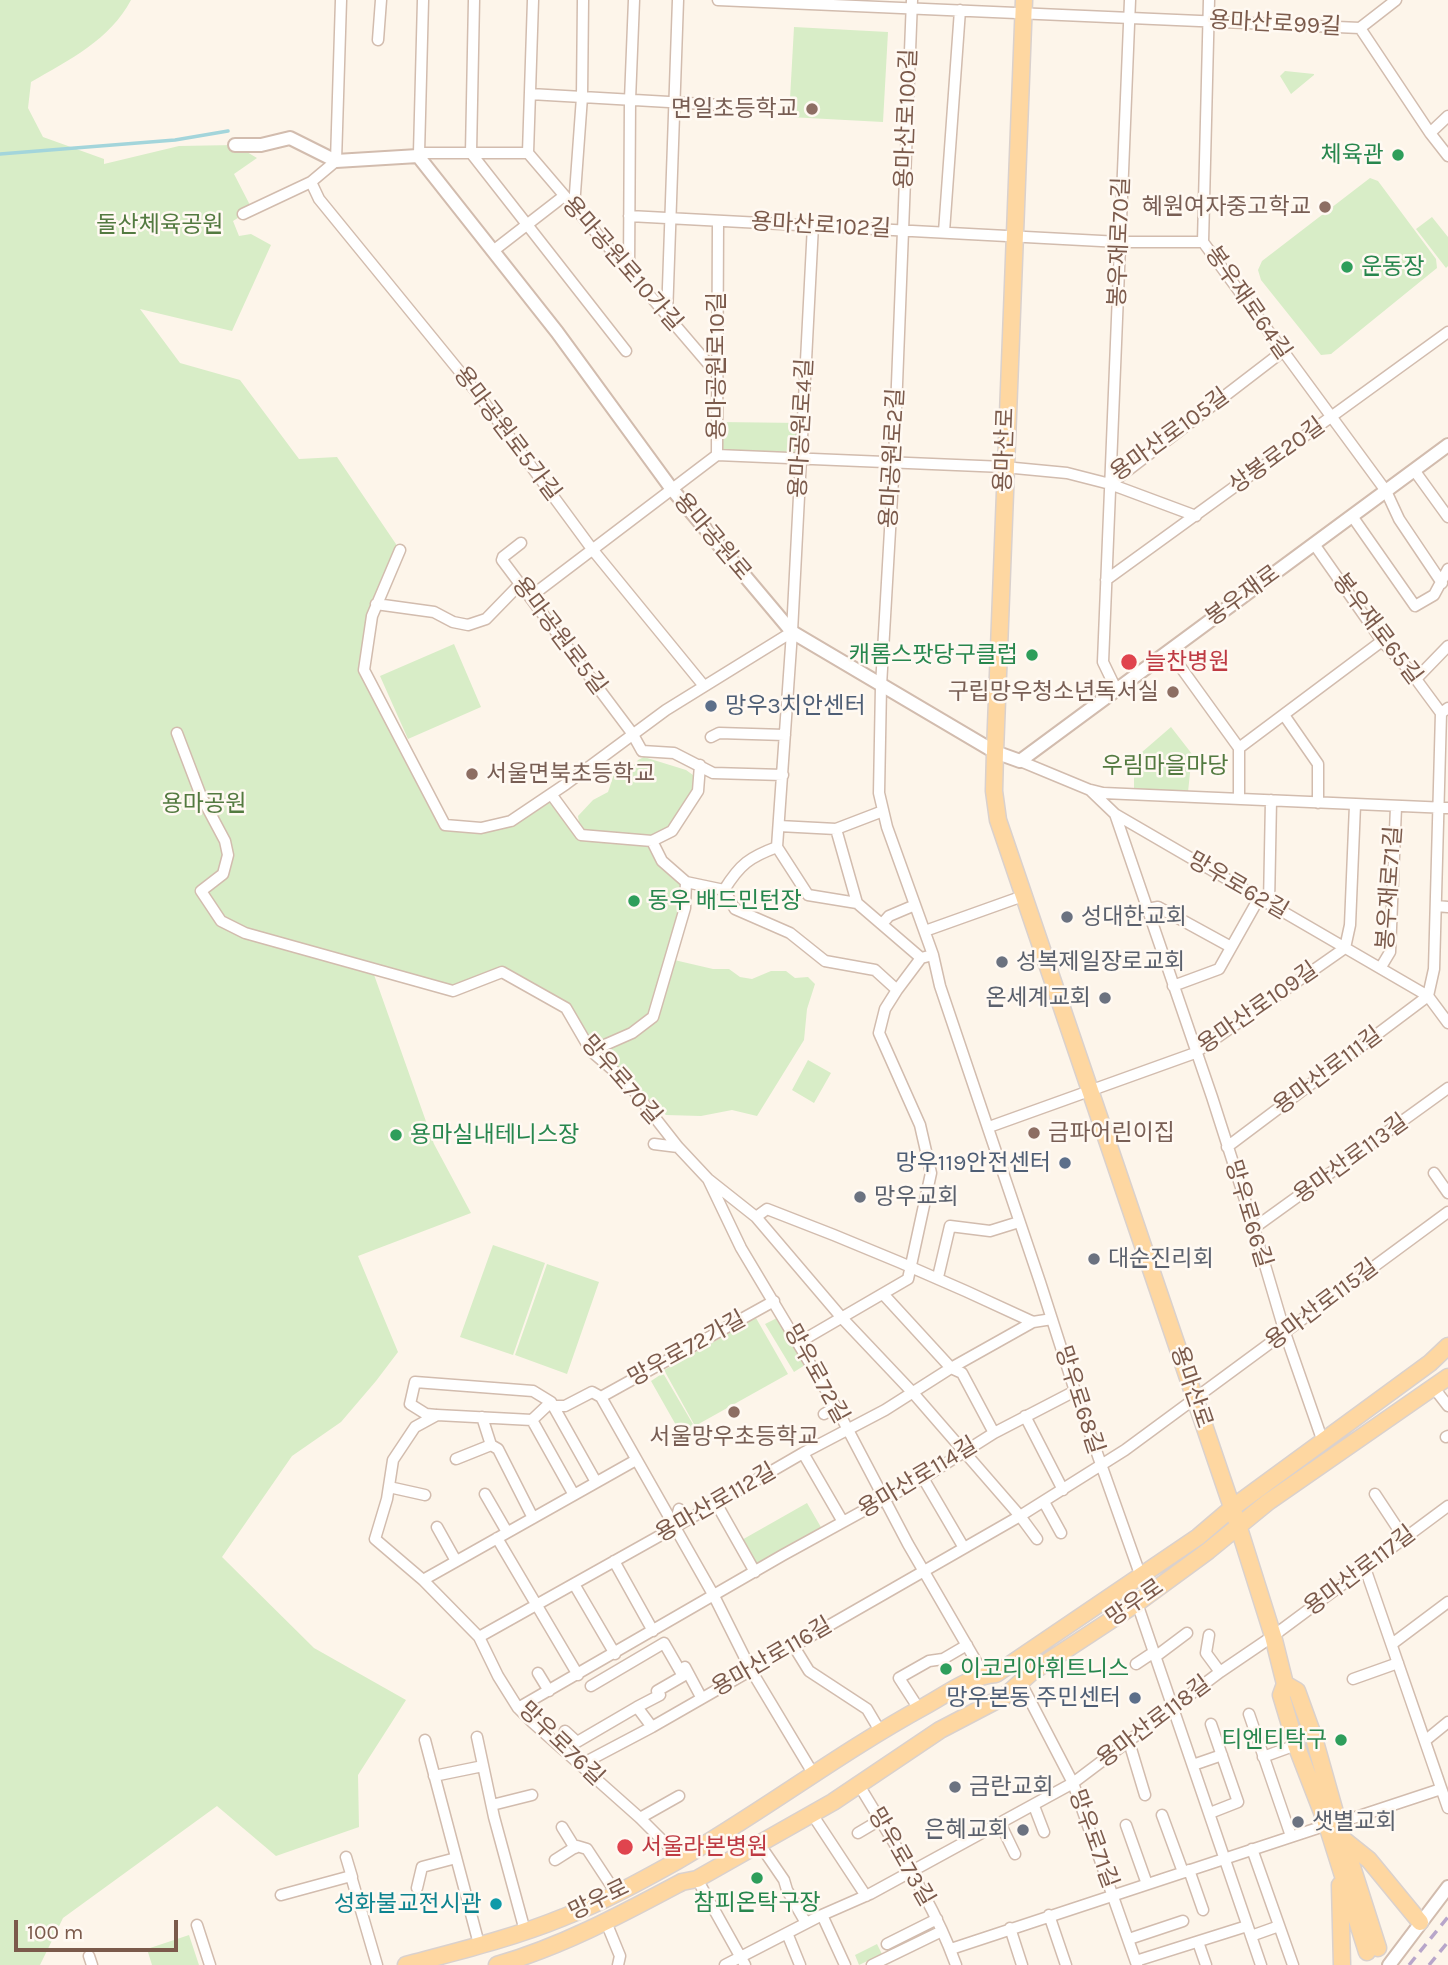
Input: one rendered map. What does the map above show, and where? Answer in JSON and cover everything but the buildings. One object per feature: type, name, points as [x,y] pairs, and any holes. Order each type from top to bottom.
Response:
[{"type":"main road","name":"용마산로","points":[[1023,7],[995,752],[994,791],[998,820],[1238,1525],[1273,1636],[1285,1684],[1281,1695],[1296,1745],[1333,1824],[1344,1840],[1373,1950],[1338,1858],[1333,1824],[1314,1738],[1297,1691],[1285,1684]]},
{"type":"main road","name":"망우로","points":[[407,1965],[562,1918],[616,1893],[677,1861],[880,1731],[984,1675],[996,1674],[1198,1537],[1231,1508],[1430,1363],[1448,1346]]},
{"type":"main road","name":"망우로","points":[[497,1965],[530,1959],[690,1880],[812,1814],[940,1730],[989,1705],[1032,1672],[1137,1603],[1208,1551],[1238,1525],[1448,1377]]},
{"type":"main road","points":[[984,1675],[989,1687],[989,1705]]},
{"type":"main road","points":[[1344,1840],[1369,1860],[1420,1922]]},
{"type":"main road","points":[[1338,1858],[1342,1965]]},
{"type":"main road","points":[[520,1932],[516,1948],[530,1959]]},
{"type":"street","points":[[243,214],[311,182],[336,161],[341,0]]},
{"type":"street","points":[[378,40],[381,0]]},
{"type":"street","points":[[418,155],[422,0]]},
{"type":"street","points":[[474,0],[471,153],[626,351]]},
{"type":"street","points":[[235,145],[261,145],[290,138],[336,161],[418,155],[528,153],[533,0]]},
{"type":"street","points":[[574,207],[582,97],[583,0]]},
{"type":"street","points":[[629,272],[629,100],[634,0]]},
{"type":"street","points":[[667,316],[678,0]]},
{"type":"street","points":[[718,0],[912,4],[960,10],[1023,7]]},
{"type":"street","name":"봉우재로70길","points":[[1116,690],[1102,662],[1129,0]]},
{"type":"street","name":"봉우재로64길","points":[[1209,0],[1203,242],[1386,491],[1399,519],[1443,586]]},
{"type":"street","points":[[1396,0],[1360,28],[1448,156]]},
{"type":"street","name":"용마산로100길","points":[[903,230],[912,4]]},
{"type":"street","name":"용마산로99길","points":[[1023,7],[1129,17],[1360,28]]},
{"type":"street","points":[[944,232],[960,10]]},
{"type":"street","points":[[530,94],[722,105]]},
{"type":"street","points":[[1430,133],[1448,116]]},
{"type":"street","name":"용마공원로10가길","points":[[528,153],[717,374]]},
{"type":"street","name":"용마공원로","points":[[418,155],[557,332],[671,488],[792,632],[995,752]]},
{"type":"street","name":"용마공원로5가길","points":[[311,182],[319,199],[478,394],[592,549],[704,686]]},
{"type":"street","points":[[493,251],[564,196]]},
{"type":"street","name":"용마산로102길","points":[[629,216],[1120,242],[1203,242]]},
{"type":"street","name":"용마공원로10길","points":[[530,597],[717,455],[718,221]]},
{"type":"street","name":"용마공원로4길","points":[[777,847],[792,632],[813,225]]},
{"type":"street","name":"용마공원로2길","points":[[881,686],[894,461],[903,230]]},
{"type":"street","name":"상봉로20길","points":[[1106,580],[1448,332]]},
{"type":"street","name":"용마산로105길","points":[[717,455],[1004,467],[1067,473],[1110,484],[1282,352]]},
{"type":"street","name":"봉우재로","points":[[1020,761],[1448,444]]},
{"type":"street","points":[[1414,470],[1448,517]]},
{"type":"street","points":[[1110,484],[1196,516]]},
{"type":"street","points":[[1352,516],[1413,605],[1419,605],[1433,597],[1443,586],[1448,569]]},
{"type":"street","name":"용마공원로5길","points":[[521,543],[502,559],[644,752],[674,753],[700,765]]},
{"type":"street","name":"봉우재로65길","points":[[1314,544],[1382,641],[1444,711],[1444,808],[1434,970],[1428,996]]},
{"type":"street","points":[[400,550],[372,616],[364,670],[445,825],[481,828],[511,821],[632,733],[792,632]]},
{"type":"street","points":[[376,604],[433,612],[453,622],[468,625],[485,619],[520,584]]},
{"type":"street","points":[[1239,748],[1382,641]]},
{"type":"street","points":[[1416,679],[1448,646]]},
{"type":"street","points":[[1168,652],[1239,748],[1239,798]]},
{"type":"street","name":"망우로68길","points":[[881,686],[878,793],[883,811],[933,955],[940,986],[1075,1391],[1141,1577]]},
{"type":"street","points":[[1284,715],[1319,765],[1318,803]]},
{"type":"street","name":"망우로70길","points":[[177,733],[201,796],[225,841],[228,858],[223,874],[201,891],[221,920],[245,933],[453,991],[502,972],[566,1008],[591,1051],[626,1082],[678,1147],[708,1179],[756,1217],[842,1318],[914,1394],[1020,1516]]},
{"type":"street","points":[[711,737],[719,733],[785,735]]},
{"type":"street","points":[[995,752],[1020,761]]},
{"type":"street","name":"망우로62길","points":[[1020,761],[1090,790],[1115,814],[1381,967],[1428,996],[1448,1023]]},
{"type":"street","points":[[551,794],[580,835],[652,841],[674,828],[698,791],[700,765],[717,774],[783,775]]},
{"type":"street","name":"봉우재로71길","points":[[1090,790],[1103,793],[1444,808]]},
{"type":"street","points":[[1269,904],[1271,800]]},
{"type":"street","name":"봉우재로71길","points":[[1345,948],[1350,925],[1355,805]]},
{"type":"street","name":"봉우재로71길","points":[[1381,967],[1390,952],[1396,807]]},
{"type":"street","points":[[779,826],[836,829],[883,811]]},
{"type":"street","name":"망우로66길","points":[[1115,814],[1323,1442]]},
{"type":"street","points":[[836,829],[857,902],[921,958]]},
{"type":"street","points":[[652,841],[662,861],[686,882],[724,890]]},
{"type":"street","points":[[724,890],[735,872],[750,858],[777,847],[808,895],[857,902]]},
{"type":"street","points":[[591,1051],[632,1033],[653,1017],[685,908],[686,882]]},
{"type":"street","points":[[724,890],[734,909],[790,933],[825,961],[874,970],[897,990]]},
{"type":"street","points":[[925,932],[1023,896]]},
{"type":"street","points":[[1173,986],[1219,969],[1259,898]]},
{"type":"street","points":[[882,924],[889,916],[915,905]]},
{"type":"street","points":[[1436,906],[1448,907]]},
{"type":"street","points":[[1147,909],[1158,907],[1231,947]]},
{"type":"street","name":"용마산로109길","points":[[1090,1092],[1195,1053],[1345,948]]},
{"type":"street","points":[[798,1343],[906,1281],[931,1173],[920,1125],[879,1032],[885,1009],[897,990],[921,958],[933,955]]},
{"type":"street","name":"용마산로111길","points":[[1227,1147],[1428,996]]},
{"type":"street","name":"용마산로113길","points":[[1254,1228],[1448,1088]]},
{"type":"street","points":[[989,1127],[1090,1092]]},
{"type":"street","points":[[653,1144],[678,1147]]},
{"type":"street","points":[[1434,1173],[1448,1193]]},
{"type":"street","name":"망우로72길","points":[[708,1179],[741,1248],[836,1407],[923,1570],[984,1675]]},
{"type":"street","points":[[756,1217],[767,1209],[824,1230],[1033,1322]]},
{"type":"street","name":"용마산로115길","points":[[1194,1397],[1448,1212]]},
{"type":"street","points":[[938,1278],[950,1226],[990,1231],[1019,1222]]},
{"type":"street","points":[[884,1295],[951,1368]]},
{"type":"street","name":"망우로72가길","points":[[553,1404],[565,1406],[592,1392],[601,1398],[774,1301]]},
{"type":"street","name":"용마산로112길","points":[[479,1637],[803,1453],[914,1394],[951,1368],[1033,1322],[1052,1319]]},
{"type":"street","name":"용마산로114길","points":[[951,1368],[962,1373],[994,1433]]},
{"type":"street","points":[[553,1404],[532,1420],[426,1414],[410,1404],[415,1382],[533,1391],[553,1404],[596,1482]]},
{"type":"street","points":[[1433,1388],[1448,1406]]},
{"type":"street","name":"용마산로114길","points":[[519,1708],[923,1478],[994,1433],[1075,1391]]},
{"type":"street","name":"용마산로116길","points":[[580,1765],[652,1727],[1044,1502],[1101,1466],[1194,1397]]},
{"type":"street","points":[[601,1398],[714,1596],[751,1670],[814,1775]]},
{"type":"street","points":[[824,1414],[836,1407]]},
{"type":"street","name":"망우로76길","points":[[437,1415],[415,1427],[393,1460],[389,1488],[375,1539],[423,1580],[479,1637],[498,1676],[519,1708],[640,1818],[670,1848],[677,1861]]},
{"type":"street","points":[[1025,1416],[1063,1490]]},
{"type":"street","points":[[482,1417],[491,1445]]},
{"type":"street","points":[[532,1420],[574,1495]]},
{"type":"street","points":[[456,1458],[491,1445],[498,1448],[533,1518]]},
{"type":"street","name":"용마산로114길","points":[[803,1453],[842,1522]]},
{"type":"street","points":[[423,1580],[636,1460]]},
{"type":"street","points":[[923,1478],[964,1548]]},
{"type":"street","points":[[389,1488],[425,1495]]},
{"type":"street","points":[[485,1494],[536,1606],[578,1675]]},
{"type":"street","points":[[1375,1494],[1404,1538]]},
{"type":"street","points":[[1044,1502],[1061,1533]]},
{"type":"street","points":[[716,1503],[755,1572]]},
{"type":"street","name":"용마산로117길","points":[[1273,1636],[1448,1506]]},
{"type":"street","points":[[674,1528],[680,1510]]},
{"type":"street","points":[[1020,1516],[1037,1539]]},
{"type":"street","points":[[437,1527],[456,1561]]},
{"type":"street","points":[[614,1561],[701,1697]]},
{"type":"street","points":[[1365,1568],[1448,1808]]},
{"type":"street","points":[[574,1584],[615,1654]]},
{"type":"street","points":[[1392,1644],[1448,1602]]},
{"type":"street","points":[[1137,1603],[1261,1965]]},
{"type":"street","points":[[1136,1664],[1187,1633]]},
{"type":"street","points":[[1209,1635],[1206,1653],[1220,1672]]},
{"type":"street","name":"용마산로118길","points":[[725,1965],[743,1961],[787,1933],[866,1896],[1073,1783],[1220,1672],[1273,1636]]},
{"type":"street","points":[[565,1731],[577,1742],[660,1695],[657,1691],[683,1676],[664,1643],[591,1686]]},
{"type":"street","points":[[793,1645],[809,1671],[867,1709],[880,1731]]},
{"type":"street","points":[[919,1709],[899,1678],[929,1661],[943,1659],[967,1645]]},
{"type":"street","points":[[1353,1679],[1398,1663]]},
{"type":"street","points":[[538,1673],[549,1692]]},
{"type":"street","name":"망우로71길","points":[[1021,1683],[1073,1783],[1137,1963],[1198,1942],[1279,1926]]},
{"type":"street","points":[[638,1707],[652,1727]]},
{"type":"street","points":[[1249,1714],[1291,1836]]},
{"type":"street","points":[[1426,1740],[1448,1722]]},
{"type":"street","points":[[1210,1813],[1238,1802],[1211,1724]]},
{"type":"street","points":[[477,1737],[520,1932]]},
{"type":"street","points":[[425,1740],[479,1944]]},
{"type":"street","points":[[1129,1742],[1145,1795]]},
{"type":"street","points":[[1263,1757],[1296,1745]]},
{"type":"street","points":[[1193,1765],[1222,1755]]},
{"type":"street","points":[[434,1776],[483,1766]]},
{"type":"street","name":"망우로73길","points":[[859,1785],[912,1871],[937,1919],[956,1965]]},
{"type":"street","points":[[951,1949],[1441,1789]]},
{"type":"street","points":[[492,1805],[532,1795]]},
{"type":"street","points":[[640,1818],[679,1796]]},
{"type":"street","points":[[1034,1806],[1044,1832]]},
{"type":"street","points":[[812,1814],[866,1896]]},
{"type":"street","points":[[1162,1815],[1203,1910]]},
{"type":"street","points":[[858,1833],[880,1820]]},
{"type":"street","points":[[1000,1823],[1015,1854]]},
{"type":"street","points":[[1126,1825],[1147,1884]]},
{"type":"street","points":[[562,1827],[575,1848]]},
{"type":"street","points":[[758,1842],[784,1880],[806,1923]]},
{"type":"street","points":[[555,1860],[575,1848],[587,1849],[616,1893]]},
{"type":"street","points":[[1252,1849],[1293,1965]]},
{"type":"street","points":[[346,1857],[377,1965]]},
{"type":"street","points":[[417,1888],[419,1870],[422,1867],[456,1858]]},
{"type":"street","points":[[281,1895],[348,1875],[352,1877]]},
{"type":"street","points":[[690,1880],[743,1961]]},
{"type":"street","points":[[1389,1965],[1448,1887]]},
{"type":"street","points":[[822,1915],[845,1965]]},
{"type":"street","points":[[1049,1915],[1066,1965]]},
{"type":"street","points":[[887,1944],[937,1919]]},
{"type":"street","points":[[1129,1939],[1183,1921]]},
{"type":"street","name":"망우로","points":[[606,1922],[620,1956],[618,1965]]},
{"type":"street","points":[[197,1925],[210,1965]]},
{"type":"street","points":[[1010,1928],[1023,1965]]},
{"type":"street","name":"망우로73길","points":[[872,1965],[942,1931]]},
{"type":"street","points":[[787,1933],[800,1965]]},
{"type":"street","points":[[1198,1942],[1206,1965]]},
{"type":"green space","points":[[0,0],[131,0],[112,27],[100,38],[31,82],[28,108],[43,137],[104,159],[104,164],[179,146],[235,145],[257,158],[234,174],[252,209],[233,221],[239,236],[251,234],[271,245],[232,331],[140,309],[180,363],[240,380],[299,459],[337,457],[400,550],[372,616],[364,670],[445,825],[478,826],[502,822],[551,794],[581,835],[652,841],[662,861],[686,882],[670,959],[713,969],[729,969],[740,977],[752,979],[771,971],[786,971],[795,978],[808,977],[815,984],[807,1009],[804,1040],[757,1116],[732,1110],[701,1116],[666,1115],[591,1051],[566,1008],[502,972],[453,991],[372,969],[434,1144],[471,1213],[358,1256],[398,1352],[341,1422],[292,1456],[222,1557],[314,1648],[406,1700],[358,1775],[359,1827],[276,1856],[217,1806],[63,1918],[40,1965],[0,1965]]},
{"type":"green space","points":[[794,27],[888,32],[883,122],[789,117]]},
{"type":"green space","points":[[1285,71],[1314,75],[1291,94],[1280,76]]},
{"type":"green space","name":"운동장","points":[[1370,178],[1378,181],[1436,259],[1437,268],[1331,354],[1321,355],[1261,280],[1258,270],[1262,261]]},
{"type":"green space","points":[[1432,217],[1448,237],[1446,268],[1416,229]]},
{"type":"green space","points":[[719,422],[802,423],[800,456],[718,454]]},
{"type":"green space","points":[[454,644],[481,707],[408,739],[380,676]]},
{"type":"green space","name":"우림마을마당","points":[[1171,727],[1192,754],[1188,792],[1134,789],[1134,759]]},
{"type":"green space","points":[[644,757],[686,770],[693,775],[694,790],[669,827],[651,837],[585,831],[578,816],[593,800],[608,792],[614,774],[627,774],[638,760]]},
{"type":"green space","points":[[808,1060],[831,1073],[814,1103],[792,1090]]},
{"type":"green space","points":[[493,1245],[545,1263],[513,1355],[460,1337]]},
{"type":"green space","points":[[547,1264],[599,1282],[567,1374],[515,1355]]},
{"type":"green space","points":[[756,1318],[788,1374],[695,1426],[664,1370]]},
{"type":"green space","points":[[777,1318],[805,1365],[794,1372],[765,1324]]},
{"type":"green space","points":[[663,1373],[694,1426],[681,1434],[651,1381]]},
{"type":"green space","points":[[807,1503],[822,1529],[755,1568],[740,1541]]},
{"type":"green space","points":[[189,1935],[199,1965],[152,1965],[147,1949]]},
{"type":"green space","points":[[877,1944],[882,1954],[859,1965],[855,1955]]},
{"type":"waterway","points":[[0,154],[175,140],[228,131]]},
{"type":"railway","points":[[1409,1965],[1448,1917]]},
{"type":"railway","points":[[1429,1965],[1448,1942]]},
{"type":"place","name":"면일초등학교","points":[[812,109]]},
{"type":"place","name":"체육관","points":[[1398,155]]},
{"type":"place","name":"혜원여자중고학교","points":[[1325,207]]},
{"type":"place","name":"운동장","points":[[1347,267]]},
{"type":"place","name":"캐롬스팟당구클럽","points":[[1032,655]]},
{"type":"place","name":"늘찬병원","points":[[1129,662]]},
{"type":"place","name":"구립망우청소년독서실","points":[[1173,692]]},
{"type":"place","name":"망우3치안센터","points":[[711,706]]},
{"type":"place","name":"서울면북초등학교","points":[[472,774]]},
{"type":"place","name":"동우 배드민턴장","points":[[634,901]]},
{"type":"place","name":"성대한교회","points":[[1067,917]]},
{"type":"place","name":"성복제일장로교회","points":[[1002,962]]},
{"type":"place","name":"온세계교회","points":[[1105,998]]},
{"type":"place","name":"금파어린이집","points":[[1034,1133]]},
{"type":"place","name":"용마실내테니스장","points":[[396,1135]]},
{"type":"place","name":"망우119안전센터","points":[[1065,1163]]},
{"type":"place","name":"망우교회","points":[[860,1197]]},
{"type":"place","name":"대순진리회","points":[[1094,1259]]},
{"type":"place","name":"서울망우초등학교","points":[[734,1412]]},
{"type":"place","name":"이코리아휘트니스","points":[[946,1669]]},
{"type":"place","name":"망우본동 주민센터","points":[[1135,1698]]},
{"type":"place","name":"티엔티탁구","points":[[1341,1740]]},
{"type":"place","name":"금란교회","points":[[955,1787]]},
{"type":"place","name":"샛별교회","points":[[1298,1822]]},
{"type":"place","name":"은혜교회","points":[[1023,1830]]},
{"type":"place","name":"서울라본병원","points":[[625,1847]]},
{"type":"place","name":"참피온탁구장","points":[[757,1878]]},
{"type":"place","name":"성화불교전시관","points":[[496,1904]]},
{"type":"park label","name":"돌산체육공원","points":[[160,225]]},
{"type":"park label","name":"용마공원","points":[[204,804]]}]
